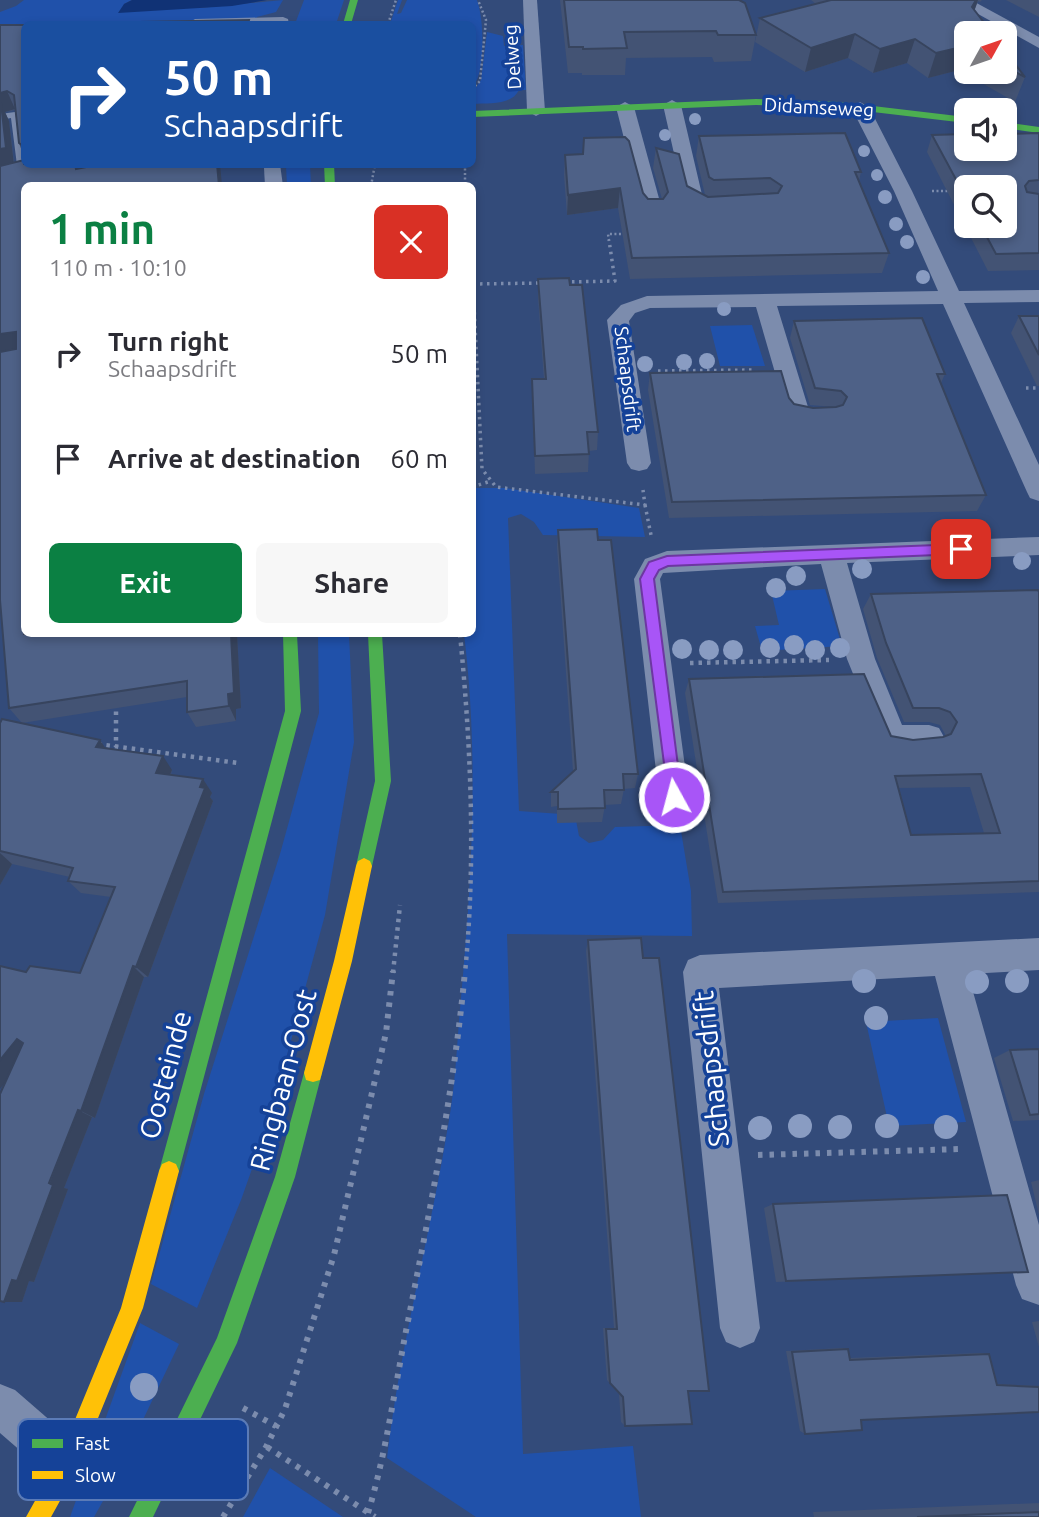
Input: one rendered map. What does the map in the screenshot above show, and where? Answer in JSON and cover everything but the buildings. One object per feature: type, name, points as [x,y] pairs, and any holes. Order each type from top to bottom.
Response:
[{"type":"street","points":[[348,21],[354,0]]},
{"type":"street","name":"Delweg","points":[[530,0],[536,111]]},
{"type":"street","points":[[960,0],[1039,43]]},
{"type":"street","points":[[248,21],[284,19]]},
{"type":"street","name":"Didamseweg","points":[[476,114],[672,105],[796,103],[860,107],[954,119]]},
{"type":"street","points":[[672,105],[694,202],[706,209],[730,208]]},
{"type":"street","points":[[625,107],[653,213]]},
{"type":"street","points":[[860,107],[903,191],[1039,492]]},
{"type":"street","points":[[1017,127],[1039,130]]},
{"type":"street","points":[[0,177],[30,172]]},
{"type":"street","name":"Schaapsdrift","points":[[639,463],[618,320],[628,309],[647,302],[1039,296]]},
{"type":"street","points":[[765,300],[799,414],[827,415]]},
{"type":"street","points":[[674,797],[647,579],[654,566],[667,561],[1039,546]]},
{"type":"street","points":[[831,553],[861,659],[893,738],[929,737]]},
{"type":"street","name":"Oosteinde","points":[[86,1419],[132,1308],[293,712],[290,637]]},
{"type":"street","name":"Ringbaan-Oost","points":[[189,1419],[226,1343],[285,1177],[343,961],[383,780],[376,637]]},
{"type":"street","name":"Schaapsdrift","points":[[740,1328],[700,972],[1039,954]]},
{"type":"street","points":[[947,959],[1036,1285],[1039,1285]]},
{"type":"street","points":[[0,1405],[18,1421]]},
{"type":"street","name":"Oosteinde","points":[[38,1517],[48,1500]]},
{"type":"street","name":"Ringbaan-Oost","points":[[141,1517],[149,1500]]},
{"type":"lane","points":[[0,117],[15,115],[21,138]]},
{"type":"lane","points":[[29,168],[30,172]]},
{"type":"path","points":[[388,21],[390,10],[396,0]]},
{"type":"path","points":[[476,86],[480,81],[486,20],[478,0]]},
{"type":"path","points":[[560,282],[615,281],[608,234],[636,233]]},
{"type":"path","points":[[476,284],[546,282]]},
{"type":"path","points":[[476,346],[482,469],[496,487],[645,505],[639,463]]},
{"type":"path","points":[[625,372],[785,369]]},
{"type":"path","points":[[476,486],[491,481]]},
{"type":"path","points":[[266,1447],[371,1515],[382,1472],[400,1363],[434,1198],[458,1039],[470,904],[471,797],[470,728],[460,637]]},
{"type":"path","points":[[658,664],[861,659]]},
{"type":"path","points":[[114,760],[118,748],[116,695]]},
{"type":"path","points":[[90,742],[277,768]]},
{"type":"path","points":[[720,1157],[998,1148]]},
{"type":"shaded area","points":[[24,0],[132,0],[124,4],[200,8],[283,0],[276,12],[257,17],[256,20],[21,21],[21,25],[0,25],[0,12]]},
{"type":"shaded area","points":[[132,0],[267,0],[232,6],[118,13],[124,4]]},
{"type":"shaded area","points":[[304,0],[344,0],[337,21],[296,21]]},
{"type":"shaded area","points":[[398,0],[402,0],[397,14],[401,13],[407,0],[477,0],[481,19],[482,57],[476,81],[476,21],[391,21]]},
{"type":"shaded area","points":[[487,32],[503,36],[504,46],[523,45],[526,90],[519,90],[511,99],[505,101],[476,104],[476,88],[481,80]]},
{"type":"shaded area","points":[[286,168],[310,168],[311,182],[287,182]]},
{"type":"shaded area","points":[[752,325],[765,366],[720,366],[710,326]]},
{"type":"shaded area","points":[[476,488],[505,488],[639,508],[645,537],[543,535],[534,522],[521,514],[508,518],[519,811],[575,815],[579,836],[589,843],[603,840],[615,827],[680,825],[691,891],[692,936],[507,934],[523,1454],[633,1446],[641,1517],[476,1517],[387,1458],[400,1373],[442,1162],[455,1075],[472,816],[469,679],[464,637],[476,637]]},
{"type":"shaded area","points":[[825,589],[842,646],[762,651],[755,626],[779,625],[771,591]]},
{"type":"shaded area","points":[[318,637],[349,637],[354,742],[325,915],[270,1118],[241,1200],[197,1308],[151,1284],[204,1094],[280,854],[319,713]]},
{"type":"shaded area","points":[[938,1018],[966,1122],[889,1126],[866,1022]]},
{"type":"shaded area","points":[[140,1323],[179,1344],[143,1419],[105,1419]]},
{"type":"shaded area","points":[[270,1468],[343,1517],[243,1517]]},
{"type":"shaded area","points":[[76,1500],[104,1500],[94,1517],[70,1517]]},
{"type":"traffic: fast","points":[[348,21],[354,0]]},
{"type":"traffic: fast","points":[[476,114],[756,102],[839,105],[954,119]]},
{"type":"traffic: fast","points":[[1017,127],[1039,130]]},
{"type":"traffic: fast","points":[[329,168],[330,182]]},
{"type":"traffic: fast","points":[[169,1171],[293,711],[290,637]]},
{"type":"traffic: fast","points":[[364,866],[383,781],[375,637]]},
{"type":"traffic: fast","points":[[189,1419],[226,1343],[285,1177],[313,1073]]},
{"type":"traffic: fast","points":[[141,1517],[149,1500]]},
{"type":"traffic: slow","points":[[313,1073],[343,961],[364,866]]},
{"type":"traffic: slow","points":[[86,1419],[132,1308],[169,1171]]},
{"type":"traffic: slow","points":[[38,1517],[48,1500]]},
{"type":"route","points":[[674,797],[647,579],[654,566],[667,561],[961,549]]}]
